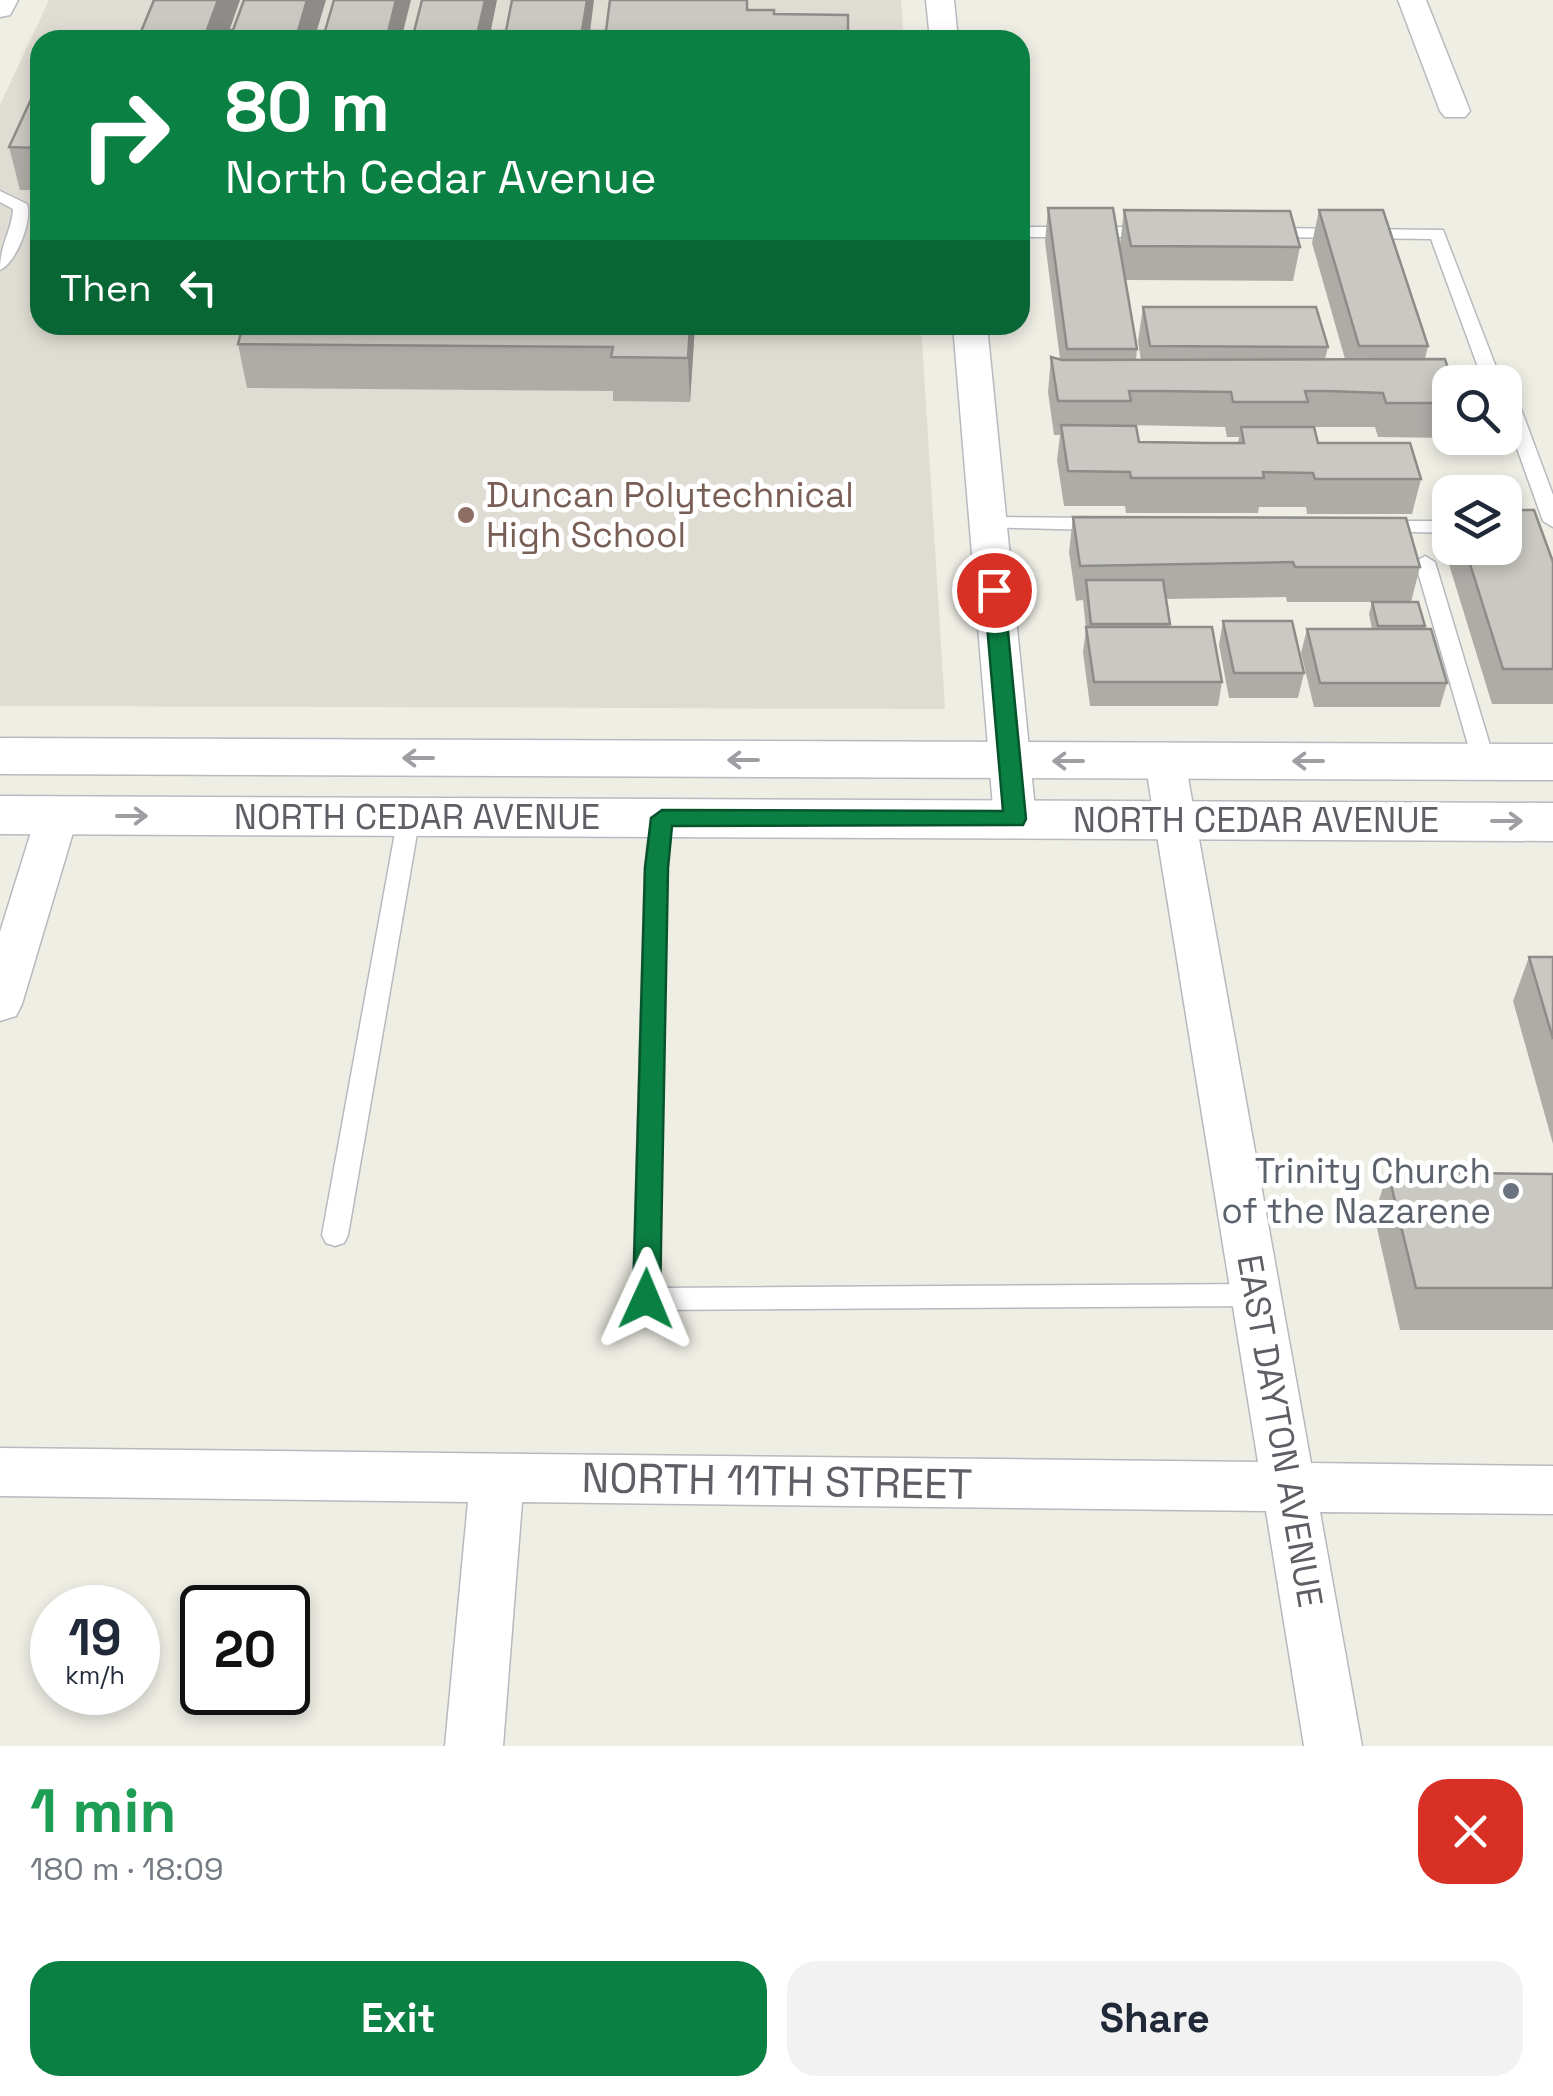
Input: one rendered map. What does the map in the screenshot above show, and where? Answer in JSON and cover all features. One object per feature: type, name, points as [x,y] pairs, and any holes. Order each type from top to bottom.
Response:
[{"type":"main road","name":"NORTH CEDAR AVENUE","points":[[0,756],[1553,762]]},
{"type":"main road","name":"NORTH CEDAR AVENUE","points":[[0,815],[1553,822]]},
{"type":"street","points":[[0,9],[4,0]]},
{"type":"street","points":[[940,0],[943,30]]},
{"type":"street","points":[[1412,0],[1455,111]]},
{"type":"street","points":[[971,335],[1015,819]]},
{"type":"street","name":"EAST DAYTON AVENUE","points":[[1166,761],[1333,1746]]},
{"type":"street","points":[[0,1004],[56,816]]},
{"type":"street","name":"NORTH 11TH STREET","points":[[0,1472],[1553,1490]]},
{"type":"street","points":[[474,1746],[497,1477]]},
{"type":"lane","points":[[0,196],[14,200],[21,207],[22,216],[0,265]]},
{"type":"lane","points":[[1030,232],[1162,232]]},
{"type":"lane","points":[[1240,233],[1437,234],[1486,365]]},
{"type":"lane","points":[[1522,443],[1548,526]]},
{"type":"lane","points":[[988,523],[1123,524]]},
{"type":"lane","points":[[1354,526],[1432,527]]},
{"type":"lane","points":[[1425,562],[1484,762]]},
{"type":"lane","points":[[335,1235],[409,816]]},
{"type":"lane","points":[[662,818],[656,868],[646,1299],[1257,1295]]},
{"type":"shaded area","name":"Duncan Polytechnical High School","points":[[49,0],[901,0],[903,30],[35,30]]},
{"type":"shaded area","name":"Duncan Polytechnical High School","points":[[30,41],[30,335],[922,335],[945,709],[0,706],[0,105]]},
{"type":"building","points":[[154,0],[218,0],[207,30],[142,30]]},
{"type":"building","points":[[244,0],[307,0],[298,30],[233,30]]},
{"type":"building","points":[[334,0],[396,0],[388,30],[325,30]]},
{"type":"building","points":[[422,0],[485,0],[478,30],[414,30]]},
{"type":"building","points":[[512,0],[587,0],[582,30],[506,30]]},
{"type":"building","points":[[610,0],[747,0],[747,10],[848,15],[848,30],[606,30]]},
{"type":"building","points":[[30,102],[30,148],[9,147]]},
{"type":"building","points":[[1048,208],[1113,208],[1137,349],[1067,349]]},
{"type":"building","points":[[1124,210],[1290,211],[1300,247],[1131,246]]},
{"type":"building","points":[[1319,210],[1383,210],[1428,346],[1359,346]]},
{"type":"building","points":[[1143,307],[1316,307],[1328,347],[1150,346]]},
{"type":"building","points":[[240,335],[689,335],[688,358],[611,357],[613,347],[238,344]]},
{"type":"building","points":[[1051,357],[1445,359],[1447,365],[1432,365],[1432,403],[1386,403],[1383,393],[1327,391],[1305,391],[1308,402],[1233,402],[1231,392],[1160,391],[1129,391],[1131,401],[1058,401]]},
{"type":"building","points":[[1061,425],[1136,426],[1139,442],[1209,443],[1244,443],[1241,427],[1314,427],[1318,443],[1410,443],[1421,479],[1315,479],[1313,473],[1263,472],[1264,478],[1131,478],[1130,472],[1068,471]]},
{"type":"building","points":[[1522,510],[1534,510],[1553,562],[1553,669],[1503,669],[1470,565],[1522,565]]},
{"type":"building","points":[[1073,517],[1406,518],[1420,567],[1295,567],[1293,562],[1080,566]]},
{"type":"building","points":[[1086,580],[1163,580],[1170,624],[1091,624]]},
{"type":"building","points":[[1372,602],[1418,602],[1425,626],[1378,626]]},
{"type":"building","points":[[1223,621],[1292,621],[1304,673],[1234,673]]},
{"type":"building","points":[[1086,627],[1212,627],[1222,682],[1094,682]]},
{"type":"building","points":[[1307,629],[1431,629],[1447,683],[1320,683]]},
{"type":"building","points":[[1529,957],[1553,957],[1553,1039]]},
{"type":"building","points":[[1388,1172],[1553,1174],[1553,1288],[1416,1288]]},
{"type":"place","name":"Duncan Polytechnical High School","points":[[466,515]]},
{"type":"place","name":"Trinity Church of the Nazarene","points":[[1511,1191]]},
{"type":"route","points":[[646,1299],[656,868],[662,818],[1015,819],[994,590]]}]
